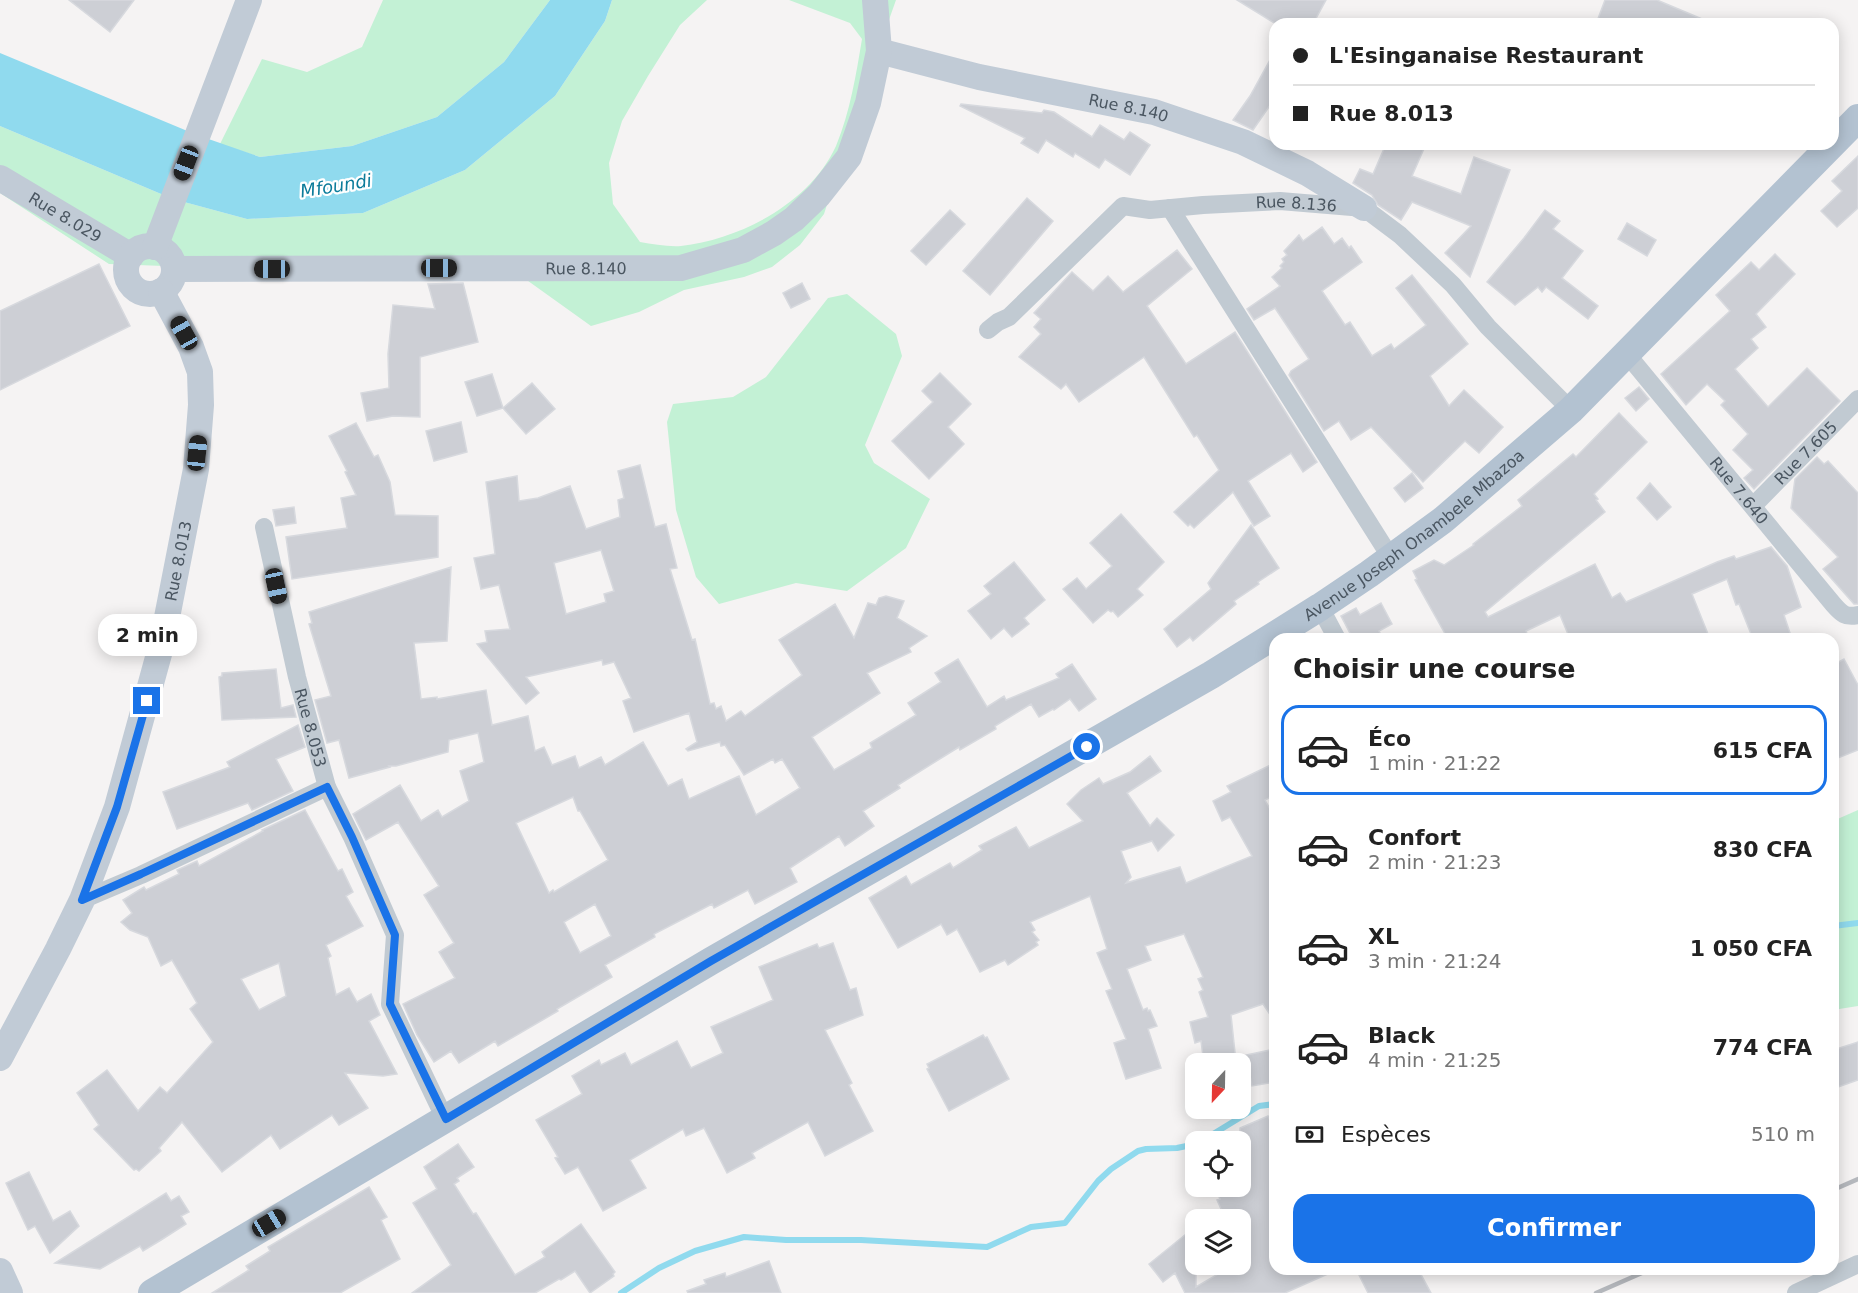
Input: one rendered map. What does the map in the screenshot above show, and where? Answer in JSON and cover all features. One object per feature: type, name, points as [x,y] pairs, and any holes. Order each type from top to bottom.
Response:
[{"type":"main road","points":[[155,247],[249,0]]},
{"type":"main road","name":"Rue 8.140","points":[[174,269],[681,268],[743,250],[794,219],[819,195],[849,157],[868,103],[879,51],[875,0]]},
{"type":"main road","name":"Rue 8.140","points":[[879,51],[979,77],[1154,112],[1244,142],[1307,173],[1364,208]]},
{"type":"main road","name":"Avenue Joseph Onambele Mbazoa","points":[[1839,137],[1858,118]]},
{"type":"main road","name":"Avenue Joseph Onambele Mbazoa","points":[[1278,633],[1391,558],[1452,513],[1571,410],[1826,150]]},
{"type":"main road","name":"Rue 8.029","points":[[0,178],[130,256]]},
{"type":"main road","points":[[148,246],[168,254],[174,269],[170,284],[152,295],[141,293],[132,287],[127,277],[126,267],[130,256],[138,249],[148,246]]},
{"type":"main road","name":"Rue 8.013","points":[[0,1058],[82,900],[117,807],[162,643],[196,469],[201,405],[200,372],[191,347],[161,291]]},
{"type":"main road","name":"Avenue Joseph Onambele Mbazoa","points":[[152,1293],[711,961],[1211,675],[1269,639]]},
{"type":"main road","points":[[0,1271],[10,1293]]},
{"type":"street","name":"Rue 8.136","points":[[988,330],[1009,317],[1123,206],[1150,210],[1280,201],[1364,208]]},
{"type":"street","points":[[1170,208],[1391,558]]},
{"type":"street","points":[[1364,208],[1401,235],[1453,285],[1488,327],[1571,410]]},
{"type":"street","name":"Rue 7.640","points":[[1626,353],[1843,615],[1850,617],[1858,615]]},
{"type":"street","name":"Rue 7.605","points":[[1753,506],[1858,399]]},
{"type":"street","name":"Rue 8.053","points":[[264,527],[297,676],[327,787],[352,837],[395,935],[390,1004],[446,1119]]},
{"type":"street","points":[[1320,607],[1334,633]]},
{"type":"street","points":[[82,900],[327,787]]},
{"type":"street","points":[[1839,1273],[1858,1264]]},
{"type":"street","points":[[1796,1293],[1834,1275]]},
{"type":"green space","points":[[383,0],[550,0],[504,62],[437,117],[352,146],[260,157],[220,144],[262,59],[307,72],[362,47]]},
{"type":"green space","points":[[612,0],[707,0],[680,25],[648,76],[622,121],[609,163],[613,204],[640,242],[681,246],[727,235],[771,215],[809,185],[836,146],[849,107],[862,39],[850,23],[789,0],[896,0],[824,214],[800,245],[772,267],[744,277],[684,290],[639,312],[591,326],[510,268],[248,269],[109,264],[0,193],[0,126],[173,199],[247,219],[363,213],[465,170],[555,96],[605,21]]},
{"type":"green space","points":[[847,294],[896,334],[902,356],[865,445],[874,463],[930,499],[906,548],[847,591],[796,583],[719,604],[696,577],[676,510],[667,422],[673,404],[733,397],[766,377],[828,298]]},
{"type":"green space","points":[[1858,810],[1858,1006],[1839,1009],[1839,818]]},
{"type":"water","name":"Mfoundi","points":[[550,0],[612,0],[605,21],[555,96],[465,170],[363,213],[247,219],[173,199],[0,126],[0,53],[197,135],[260,157],[352,146],[437,117],[504,62]]},
{"type":"building","points":[[69,0],[134,0],[110,32]]},
{"type":"building","points":[[1237,0],[1326,0],[1316,18],[1269,20]]},
{"type":"building","points":[[1605,0],[1657,0],[1700,18],[1598,18]]},
{"type":"building","points":[[1269,62],[1269,107],[1253,130],[1233,120],[1250,96]]},
{"type":"building","points":[[961,104],[1042,113],[1044,110],[1054,112],[1092,137],[1100,125],[1124,140],[1130,132],[1150,145],[1130,175],[1105,159],[1099,168],[1075,153],[1073,157],[1046,140],[1038,153],[1021,143],[1025,138],[960,106]]},
{"type":"building","points":[[1383,150],[1423,150],[1412,176],[1461,194],[1474,157],[1510,170],[1470,277],[1445,253],[1471,226],[1412,202],[1401,220],[1378,205],[1372,195],[1353,183],[1360,169],[1373,174]]},
{"type":"building","points":[[1858,156],[1858,208],[1837,227],[1821,211],[1842,191],[1832,181]]},
{"type":"building","points":[[1027,198],[1053,221],[990,295],[963,271]]},
{"type":"building","points":[[950,210],[965,224],[926,265],[911,251]]},
{"type":"building","points":[[1545,210],[1560,221],[1553,229],[1583,251],[1562,278],[1598,306],[1588,319],[1546,287],[1542,292],[1538,287],[1515,305],[1487,282]]},
{"type":"building","points":[[1627,223],[1656,240],[1647,256],[1618,239]]},
{"type":"building","points":[[1322,227],[1334,244],[1342,238],[1362,262],[1322,291],[1345,325],[1350,322],[1372,356],[1391,344],[1394,349],[1426,325],[1396,288],[1412,275],[1468,344],[1430,376],[1449,406],[1464,390],[1503,427],[1479,453],[1465,441],[1423,482],[1371,427],[1351,440],[1339,421],[1324,431],[1289,375],[1291,371],[1309,359],[1275,308],[1254,320],[1247,309],[1280,286],[1272,277],[1282,268],[1280,266],[1284,262],[1282,259],[1287,255],[1284,251],[1299,235],[1303,241]]},
{"type":"building","points":[[1177,250],[1192,269],[1147,306],[1186,364],[1235,332],[1317,462],[1303,472],[1291,453],[1248,481],[1270,516],[1254,526],[1233,492],[1194,528],[1190,524],[1188,526],[1174,512],[1219,470],[1197,435],[1194,437],[1144,357],[1079,402],[1066,384],[1061,389],[1019,357],[1041,334],[1034,327],[1041,319],[1034,313],[1072,272],[1093,291],[1108,276],[1123,292]]},
{"type":"building","points":[[1775,254],[1795,274],[1756,314],[1766,327],[1751,339],[1758,348],[1735,369],[1768,407],[1807,368],[1840,401],[1754,489],[1744,478],[1753,470],[1733,450],[1748,434],[1721,405],[1725,401],[1707,384],[1686,405],[1661,374],[1730,311],[1716,295],[1751,262],[1759,270]]},
{"type":"building","points":[[99,264],[130,326],[0,390],[0,311]]},
{"type":"building","points":[[463,283],[478,342],[420,357],[420,417],[393,416],[367,421],[361,393],[389,388],[388,354],[393,305],[435,309],[428,284]]},
{"type":"building","points":[[802,283],[810,299],[791,308],[783,293]]},
{"type":"building","points":[[940,373],[971,404],[948,427],[964,444],[929,479],[892,441],[933,402],[922,391]]},
{"type":"building","points":[[492,374],[503,408],[477,416],[465,382]]},
{"type":"building","points":[[532,383],[555,409],[526,434],[503,408]]},
{"type":"building","points":[[1639,387],[1649,399],[1636,411],[1625,398]]},
{"type":"building","points":[[1619,413],[1647,442],[1594,494],[1605,512],[1485,612],[1488,617],[1595,564],[1612,598],[1620,593],[1626,602],[1717,562],[1734,556],[1736,559],[1771,547],[1787,566],[1801,607],[1784,615],[1790,633],[1751,633],[1739,604],[1736,605],[1727,579],[1692,594],[1708,633],[1568,633],[1560,615],[1526,631],[1527,633],[1445,633],[1415,580],[1417,579],[1413,571],[1434,560],[1444,565],[1474,545],[1522,506],[1518,500],[1573,454],[1576,457]]},
{"type":"building","points":[[461,422],[467,452],[434,461],[426,431]]},
{"type":"building","points":[[356,423],[374,457],[378,455],[390,482],[395,515],[438,516],[438,557],[292,579],[286,537],[347,528],[341,498],[356,495],[345,472],[347,471],[329,436]]},
{"type":"building","points":[[1817,457],[1824,464],[1828,461],[1858,493],[1858,604],[1854,604],[1823,569],[1838,557],[1791,508],[1795,479]]},
{"type":"building","points":[[640,465],[655,527],[666,524],[677,568],[670,569],[692,640],[695,639],[710,704],[714,703],[716,709],[721,706],[726,721],[741,711],[745,716],[802,675],[779,640],[835,604],[854,638],[868,603],[876,605],[879,598],[886,596],[904,601],[897,618],[927,636],[909,648],[911,652],[867,673],[880,693],[812,737],[834,770],[872,748],[870,743],[916,715],[908,703],[941,682],[935,673],[958,659],[987,707],[1004,696],[1006,700],[1059,678],[1056,674],[1072,664],[1096,699],[1079,711],[1070,699],[1039,717],[1031,704],[995,726],[996,729],[960,750],[959,747],[898,785],[900,788],[863,811],[874,826],[845,846],[839,836],[790,868],[797,882],[755,904],[748,890],[714,908],[712,904],[654,934],[655,937],[605,965],[612,977],[498,1046],[495,1041],[459,1063],[451,1051],[434,1062],[417,1035],[403,1004],[455,978],[439,952],[454,943],[424,895],[439,886],[398,822],[366,840],[353,814],[400,785],[421,821],[438,810],[442,817],[469,801],[460,771],[484,762],[478,733],[449,740],[448,752],[349,778],[339,740],[327,743],[315,700],[331,696],[309,624],[312,623],[309,612],[451,567],[447,641],[414,643],[421,699],[437,697],[437,699],[486,690],[492,725],[528,716],[535,751],[544,747],[552,765],[575,756],[579,768],[601,757],[605,765],[643,742],[668,786],[682,779],[689,799],[739,776],[756,815],[800,788],[782,759],[775,763],[773,759],[744,775],[725,745],[721,746],[720,742],[688,751],[686,749],[697,742],[689,713],[634,732],[623,701],[631,698],[614,662],[603,665],[602,660],[526,677],[539,693],[526,704],[477,644],[487,642],[485,631],[510,629],[499,585],[481,589],[474,558],[495,554],[486,482],[517,476],[519,501],[538,498],[570,486],[586,529],[620,517],[618,500],[624,498],[618,471]],"holes":[[[601,550],[614,591],[604,594],[606,602],[566,614],[554,563]],[[573,797],[578,811],[608,860],[549,893],[516,823]],[[595,904],[611,936],[580,953],[564,922]]]},
{"type":"building","points":[[1412,473],[1423,488],[1405,502],[1394,488]]},
{"type":"building","points":[[1650,483],[1671,507],[1657,520],[1637,498]]},
{"type":"building","points":[[294,507],[296,523],[276,526],[273,510]]},
{"type":"building","points":[[1121,514],[1164,562],[1137,589],[1143,595],[1118,617],[1113,611],[1108,610],[1093,623],[1063,589],[1077,578],[1086,589],[1112,566],[1090,543]]},
{"type":"building","points":[[1251,525],[1279,568],[1234,601],[1236,604],[1193,641],[1190,637],[1177,647],[1164,629],[1211,589],[1208,583]]},
{"type":"building","points":[[1014,562],[1045,600],[1024,618],[1029,624],[1012,637],[1004,628],[991,639],[968,611],[991,594],[984,586]]},
{"type":"building","points":[[1381,603],[1392,624],[1379,631],[1380,633],[1350,633],[1341,616],[1356,608],[1360,615]]},
{"type":"building","points":[[1844,659],[1858,685],[1858,750],[1839,758],[1839,662]]},
{"type":"building","points":[[276,669],[281,708],[293,705],[296,717],[222,720],[219,677],[222,673]]},
{"type":"building","points":[[298,725],[305,747],[276,759],[293,791],[252,810],[248,803],[177,829],[163,792],[230,767],[227,762]]},
{"type":"building","points":[[1150,756],[1161,771],[1127,793],[1150,826],[1157,818],[1174,835],[1158,851],[1152,841],[1121,851],[1131,877],[1126,883],[1180,867],[1186,883],[1252,856],[1230,817],[1222,821],[1213,801],[1231,792],[1227,786],[1269,766],[1269,798],[1265,800],[1269,807],[1269,1013],[1263,1004],[1231,1015],[1235,1053],[1203,1053],[1201,1041],[1195,1043],[1190,1022],[1208,1017],[1199,992],[1203,990],[1198,979],[1203,977],[1184,934],[1145,946],[1151,960],[1127,969],[1143,1010],[1147,1008],[1148,1011],[1150,1010],[1157,1026],[1148,1029],[1161,1068],[1126,1079],[1114,1043],[1126,1039],[1106,991],[1112,989],[1097,953],[1107,949],[1090,896],[1030,922],[1035,930],[1032,932],[1039,940],[1036,942],[1038,945],[1008,965],[1005,960],[980,972],[957,929],[947,935],[941,924],[898,948],[869,898],[906,876],[911,885],[950,863],[953,868],[982,850],[979,846],[1016,827],[1029,848],[1083,821],[1067,804],[1081,790],[1099,778],[1103,784],[1130,772]]},
{"type":"building","points":[[305,810],[338,871],[342,869],[353,892],[346,896],[363,926],[326,945],[331,956],[328,958],[336,995],[349,988],[357,1002],[371,994],[380,1015],[369,1021],[397,1074],[383,1076],[345,1073],[368,1108],[339,1125],[332,1115],[280,1149],[271,1135],[222,1172],[182,1122],[159,1148],[161,1151],[139,1171],[134,1170],[94,1129],[99,1125],[77,1093],[107,1070],[138,1111],[160,1087],[167,1093],[213,1042],[190,1009],[197,1003],[172,960],[161,966],[148,937],[130,930],[121,922],[132,913],[123,900],[144,887],[146,890],[179,874],[177,870],[197,861],[199,866],[262,830]],"holes":[[[279,963],[286,996],[259,1010],[241,979]]]},
{"type":"building","points":[[833,943],[850,990],[856,988],[863,1015],[825,1030],[852,1083],[849,1085],[873,1131],[825,1156],[808,1122],[752,1153],[755,1158],[727,1173],[704,1128],[686,1136],[683,1129],[630,1160],[646,1188],[603,1211],[578,1167],[565,1174],[555,1158],[558,1157],[536,1120],[582,1094],[572,1076],[599,1060],[601,1065],[625,1053],[631,1065],[677,1041],[691,1068],[723,1053],[711,1027],[773,1000],[759,967],[817,944],[819,948]]},
{"type":"building","points":[[983,1035],[987,1037],[1009,1079],[949,1111],[927,1069],[929,1068],[927,1064]]},
{"type":"building","points":[[1858,1042],[1858,1080],[1839,1087],[1839,1048]]},
{"type":"building","points":[[1269,1050],[1269,1083],[1252,1086],[1251,1054]]},
{"type":"building","points":[[1268,1116],[1269,1275],[1326,1275],[1285,1293],[1185,1293],[1175,1273],[1163,1282],[1149,1264],[1185,1235],[1185,1275],[1196,1275],[1196,1287],[1216,1275],[1251,1275],[1251,1209],[1221,1209],[1217,1200],[1220,1199],[1219,1197],[1251,1197],[1251,1131],[1240,1131],[1240,1128]]},
{"type":"building","points":[[458,1144],[474,1167],[457,1178],[459,1181],[454,1184],[473,1214],[476,1213],[515,1275],[545,1257],[542,1252],[581,1224],[615,1272],[614,1276],[590,1293],[575,1271],[535,1293],[412,1293],[451,1265],[413,1203],[437,1189],[424,1167]]},
{"type":"building","points":[[29,1172],[53,1221],[70,1211],[79,1226],[50,1253],[35,1226],[28,1230],[6,1183]]},
{"type":"building","points":[[369,1187],[387,1217],[381,1220],[400,1259],[340,1293],[212,1293],[249,1270],[246,1266],[270,1251],[268,1247]]},
{"type":"building","points":[[166,1193],[171,1201],[179,1196],[189,1212],[181,1216],[186,1224],[161,1240],[143,1251],[140,1246],[100,1269],[55,1263]]},
{"type":"building","points":[[769,1261],[781,1293],[688,1293],[687,1291],[706,1284],[704,1280],[725,1273],[726,1277]]},
{"type":"building","points":[[1359,1275],[1421,1275],[1431,1293],[1368,1293]]},
{"type":"waterway","points":[[1839,925],[1858,923]]},
{"type":"waterway","points":[[1218,1131],[1259,1106],[1269,1105]]},
{"type":"waterway","points":[[621,1293],[659,1268],[695,1251],[744,1237],[786,1240],[861,1240],[987,1247],[1031,1227],[1065,1223],[1098,1181],[1138,1151],[1185,1146]]},
{"type":"railway","points":[[1839,1187],[1858,1179]]},
{"type":"railway","points":[[1596,1293],[1637,1275]]},
{"type":"route","points":[[147,701],[117,807],[82,900],[327,787],[352,837],[395,935],[390,1004],[446,1119],[711,961],[1087,747]]}]
